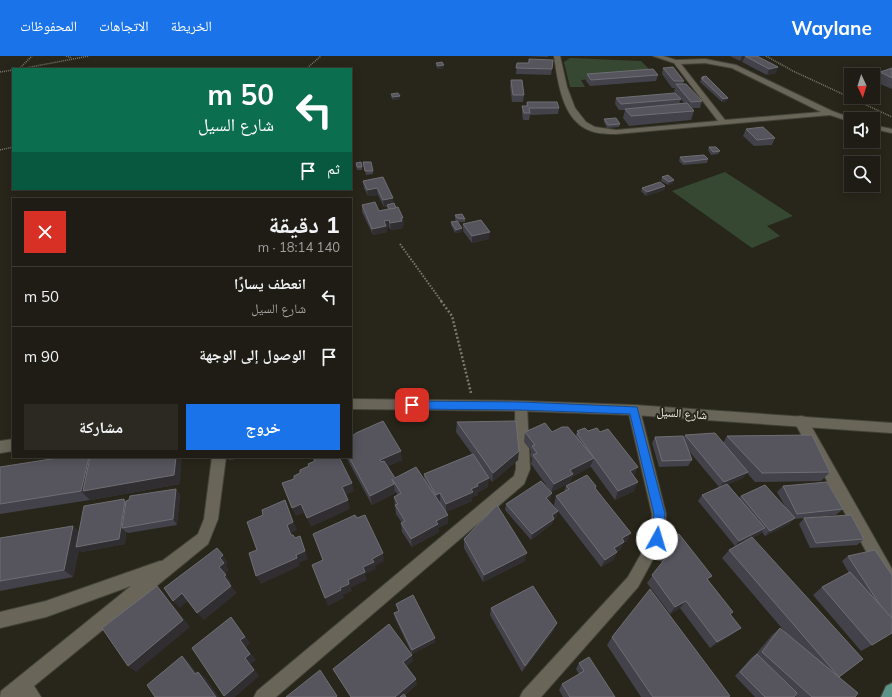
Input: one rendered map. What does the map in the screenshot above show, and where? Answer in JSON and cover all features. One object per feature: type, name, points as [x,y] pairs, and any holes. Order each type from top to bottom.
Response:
[{"type":"main road","points":[[890,697],[892,692]]},
{"type":"street","points":[[557,56],[569,104],[580,122],[593,130],[616,132],[831,114]]},
{"type":"street","points":[[656,56],[676,62],[705,61],[734,66],[831,114],[844,118]]},
{"type":"street","points":[[676,62],[722,122]]},
{"type":"street","points":[[880,128],[892,131]]},
{"type":"street","name":"شارع السيل","points":[[352,404],[521,406],[634,410],[892,428]]},
{"type":"street","points":[[263,697],[519,480],[523,469],[521,406]]},
{"type":"street","points":[[529,697],[537,686],[633,582],[657,539],[659,514],[634,410]]},
{"type":"street","points":[[801,421],[892,584]]},
{"type":"street","points":[[0,447],[12,445]]},
{"type":"street","points":[[7,697],[28,690],[169,565],[203,539],[211,519],[219,458]]},
{"type":"street","points":[[0,620],[46,609],[169,565]]},
{"type":"path","points":[[20,68],[32,56]]},
{"type":"path","points":[[66,56],[75,58]]},
{"type":"path","points":[[24,68],[89,56]]},
{"type":"path","points":[[307,68],[321,56]]},
{"type":"path","points":[[766,56],[800,74],[892,117]]},
{"type":"path","points":[[0,72],[12,70]]},
{"type":"path","points":[[0,150],[12,148]]},
{"type":"path","points":[[400,244],[452,316],[474,406]]},
{"type":"green space","points":[[570,58],[641,61],[654,74],[581,80],[585,87],[570,87],[564,62]]},
{"type":"green space","points":[[725,172],[793,216],[767,226],[780,236],[752,248],[672,191]]},
{"type":"building","points":[[745,56],[757,56],[778,67],[769,69]]},
{"type":"building","points":[[529,59],[553,60],[552,69],[516,68],[517,63],[529,63]]},
{"type":"building","points":[[442,62],[444,65],[438,66],[436,63]]},
{"type":"building","points":[[673,67],[684,81],[674,81],[663,68]]},
{"type":"building","points":[[892,68],[892,78],[880,72]]},
{"type":"building","points":[[653,69],[658,75],[591,80],[587,74]]},
{"type":"building","points":[[706,76],[728,98],[723,99],[701,78]]},
{"type":"building","points":[[511,80],[522,80],[524,95],[513,95]]},
{"type":"building","points":[[676,84],[686,84],[702,101],[691,102]]},
{"type":"building","points":[[398,93],[400,96],[393,97],[391,94]]},
{"type":"building","points":[[675,93],[681,99],[621,104],[616,98]]},
{"type":"building","points":[[527,102],[557,102],[559,108],[529,108],[530,113],[524,113],[522,106],[528,106]]},
{"type":"building","points":[[687,103],[694,111],[631,116],[625,109]]},
{"type":"building","points":[[616,118],[620,124],[608,125],[604,119]]},
{"type":"building","points":[[763,127],[775,138],[757,140],[746,129]]},
{"type":"building","points":[[709,147],[716,147],[720,151],[713,152]]},
{"type":"building","points":[[704,155],[708,159],[684,162],[680,157]]},
{"type":"building","points":[[361,162],[362,167],[357,167],[356,163]]},
{"type":"building","points":[[363,162],[371,162],[373,171],[365,171]]},
{"type":"building","points":[[668,175],[674,180],[669,182],[662,177]]},
{"type":"building","points":[[383,177],[393,198],[383,200],[377,188],[367,190],[363,181]]},
{"type":"building","points":[[660,182],[665,186],[647,192],[642,188]]},
{"type":"building","points":[[375,202],[379,211],[398,207],[403,218],[401,218],[402,221],[390,223],[389,220],[384,221],[386,226],[372,229],[362,205]]},
{"type":"building","points":[[394,203],[396,208],[389,209],[387,205]]},
{"type":"building","points":[[462,214],[465,219],[457,218],[455,215]]},
{"type":"building","points":[[481,220],[490,232],[472,236],[463,224]]},
{"type":"building","points":[[457,221],[462,228],[456,230],[451,222]]},
{"type":"building","points":[[383,421],[401,451],[380,460],[381,462],[384,461],[395,478],[416,467],[448,515],[436,521],[438,524],[411,539],[401,523],[405,521],[395,505],[398,504],[394,497],[401,493],[392,479],[394,484],[370,496],[350,458],[352,458],[352,436]]},
{"type":"building","points":[[516,421],[519,451],[493,473],[457,422]]},
{"type":"building","points":[[545,423],[552,432],[562,427],[568,427],[594,458],[570,470],[573,474],[554,484],[533,455],[537,453],[532,446],[535,445],[525,432]]},
{"type":"building","points":[[585,428],[588,431],[597,428],[600,432],[608,429],[638,467],[630,471],[638,482],[618,491],[577,434],[579,433],[577,431]]},
{"type":"building","points":[[715,433],[748,472],[724,482],[685,435]]},
{"type":"building","points":[[812,435],[830,472],[762,473],[727,436]]},
{"type":"building","points":[[683,436],[692,460],[662,461],[655,437]]},
{"type":"building","points":[[473,454],[489,478],[471,489],[473,492],[446,504],[440,493],[436,495],[424,474]]},
{"type":"building","points":[[58,458],[89,458],[81,491],[0,504],[0,467]]},
{"type":"building","points":[[90,458],[176,458],[174,475],[83,491]]},
{"type":"building","points":[[313,458],[340,458],[352,483],[342,487],[348,500],[307,518],[301,504],[292,508],[282,483],[294,479],[294,476],[300,473],[300,470],[309,466],[308,464],[315,461]]},
{"type":"building","points":[[587,475],[596,486],[595,488],[631,533],[622,538],[624,542],[614,548],[617,552],[605,560],[556,496],[569,489],[566,486]]},
{"type":"building","points":[[541,481],[552,493],[546,498],[558,511],[552,515],[554,519],[532,534],[506,504]]},
{"type":"building","points":[[827,482],[843,509],[797,514],[783,486]]},
{"type":"building","points":[[727,484],[765,528],[739,541],[702,495]]},
{"type":"building","points":[[765,485],[795,518],[770,531],[741,496]]},
{"type":"building","points":[[176,489],[173,519],[122,528],[126,501],[129,500],[130,496]]},
{"type":"building","points":[[124,499],[125,501],[119,539],[76,547],[84,506]]},
{"type":"building","points":[[285,500],[293,522],[287,525],[291,535],[295,538],[300,536],[305,551],[296,555],[297,558],[256,576],[249,553],[257,550],[247,522],[263,515],[262,510]]},
{"type":"building","points":[[497,505],[527,553],[484,575],[464,539]]},
{"type":"building","points":[[355,515],[357,518],[365,515],[383,553],[372,559],[374,562],[363,567],[365,572],[348,580],[349,584],[325,598],[312,565],[323,560],[313,534]]},
{"type":"building","points":[[851,515],[864,539],[816,543],[804,518]]},
{"type":"building","points":[[73,526],[64,570],[0,581],[0,538]]},
{"type":"building","points":[[679,534],[712,576],[707,579],[733,612],[730,614],[741,628],[717,642],[686,601],[675,607],[652,575],[668,555],[663,548],[669,545],[666,540]]},
{"type":"building","points":[[752,537],[863,659],[839,677],[729,550]]},
{"type":"building","points":[[217,548],[223,555],[220,558],[224,563],[219,567],[226,575],[224,576],[231,586],[197,613],[182,593],[173,601],[164,588]]},
{"type":"building","points":[[875,550],[892,575],[892,618],[882,608],[848,556]]},
{"type":"building","points":[[850,572],[892,618],[892,633],[872,645],[822,587]]},
{"type":"building","points":[[157,586],[183,620],[128,666],[102,628]]},
{"type":"building","points":[[533,586],[557,623],[525,666],[491,608]]},
{"type":"building","points":[[650,589],[730,696],[653,697],[612,637]]},
{"type":"building","points":[[413,595],[435,638],[412,650],[394,613],[399,611],[396,604]]},
{"type":"building","points":[[231,617],[245,637],[240,640],[250,654],[245,658],[254,670],[224,696],[192,648]]},
{"type":"building","points":[[389,624],[412,655],[403,662],[416,679],[395,697],[351,697],[333,669]]},
{"type":"building","points":[[780,628],[858,693],[855,697],[812,697],[762,652]]},
{"type":"building","points":[[757,654],[797,693],[794,697],[765,697],[740,672]]},
{"type":"building","points":[[182,656],[195,674],[198,672],[216,697],[155,697],[147,685]]},
{"type":"building","points":[[589,657],[615,697],[570,697],[562,684],[584,671],[579,663]]},
{"type":"building","points":[[320,670],[337,696],[336,697],[286,697]]},
{"type":"route","points":[[412,405],[521,406],[634,410],[659,514],[657,539]]}]
